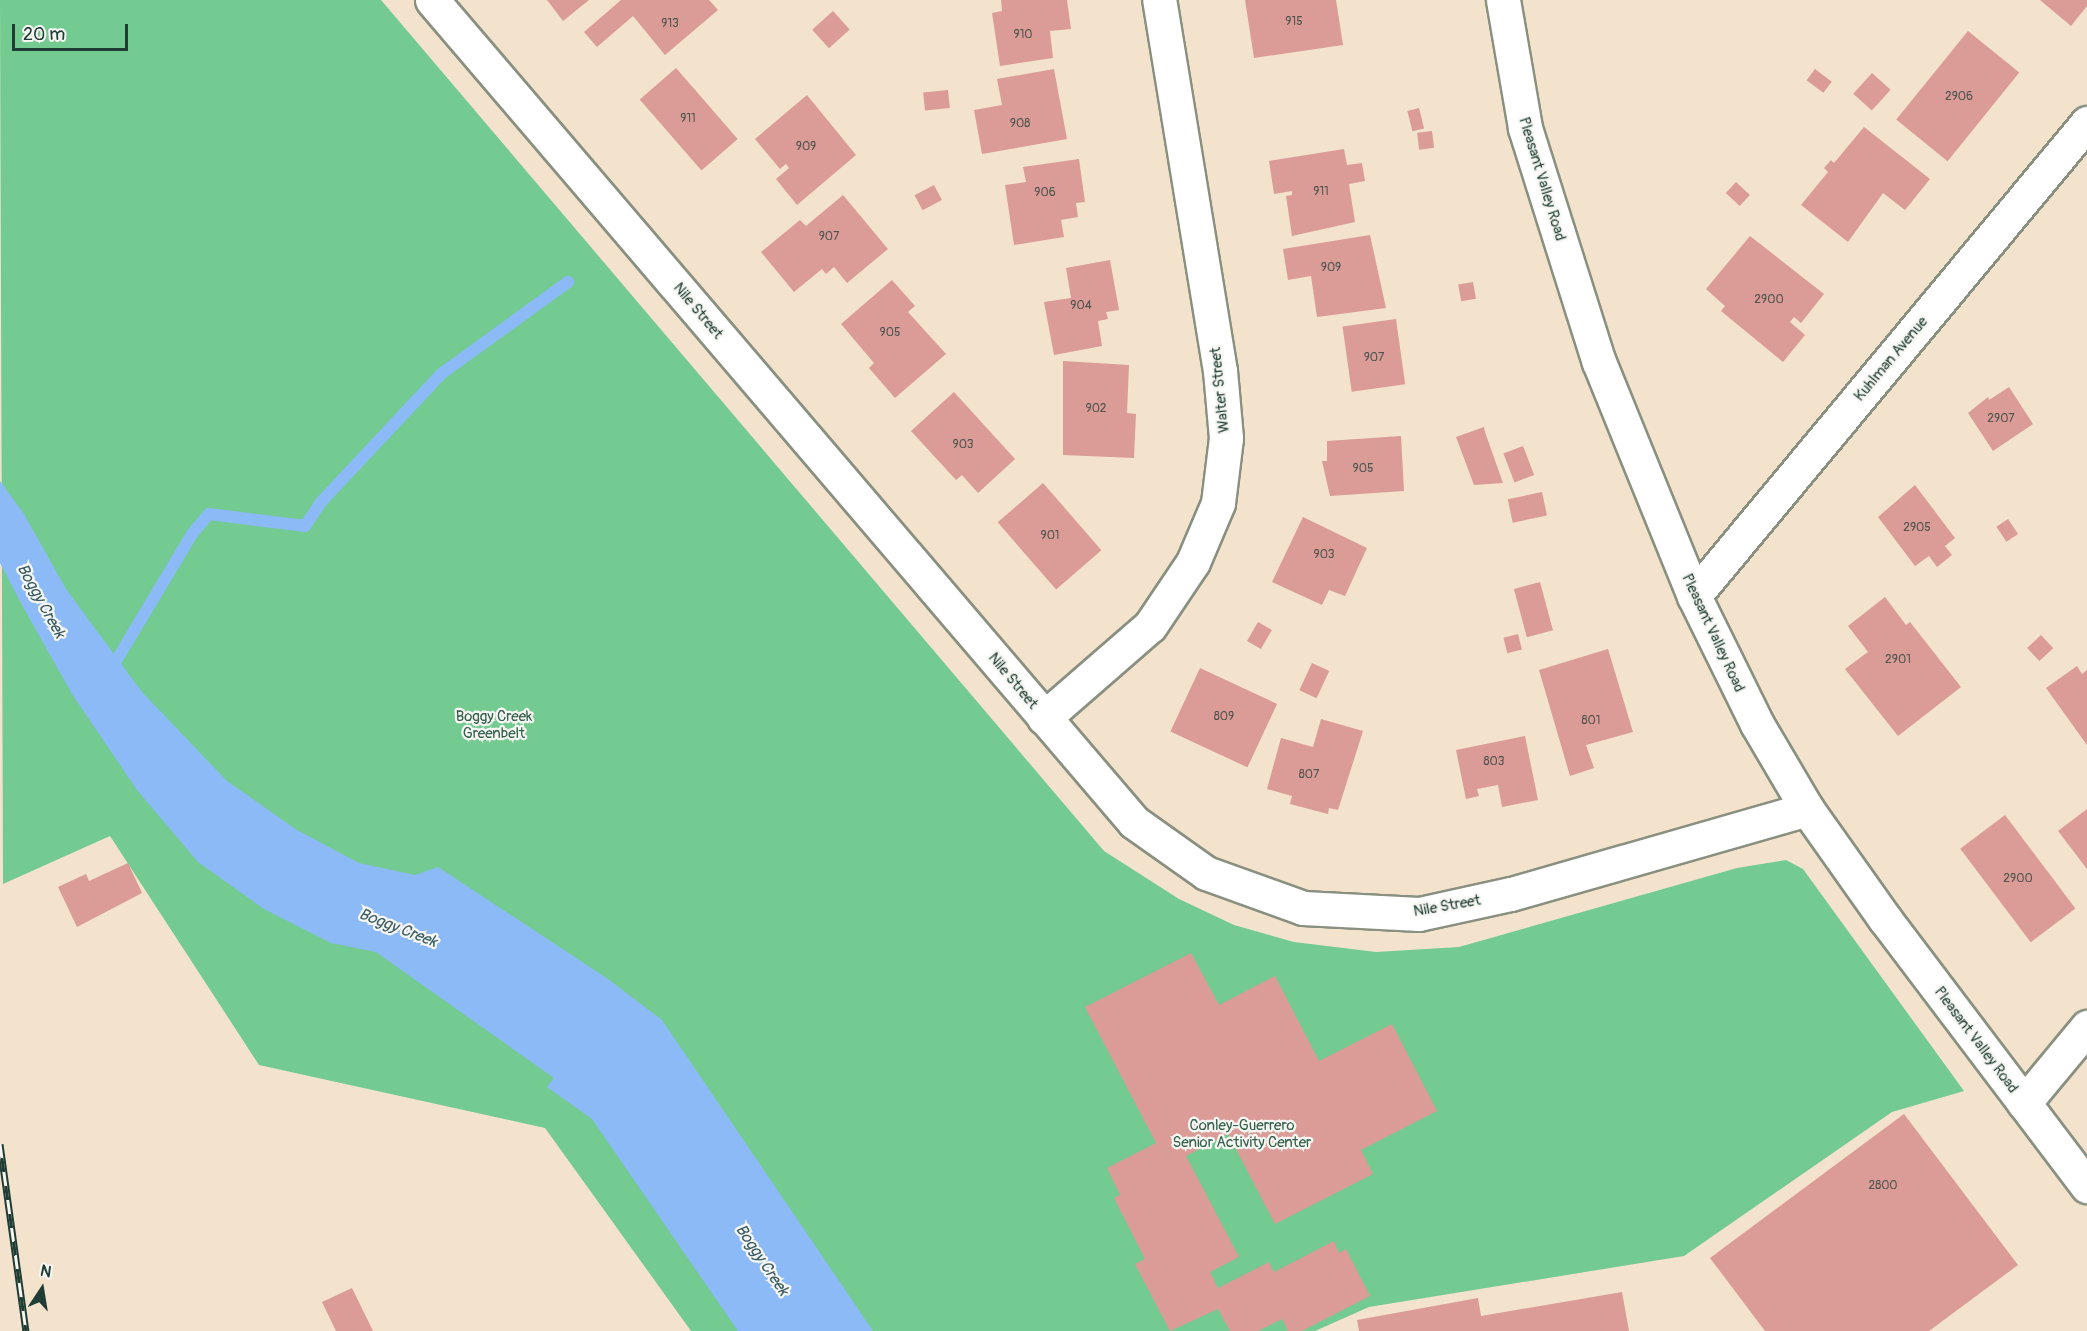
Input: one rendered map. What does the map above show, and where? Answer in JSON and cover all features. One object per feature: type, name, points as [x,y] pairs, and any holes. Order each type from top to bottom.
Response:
[{"type":"street","name":"Nile Street","points":[[432,0],[1134,822],[1206,873],[1303,908],[1419,914],[1511,894],[1807,808]]},
{"type":"street","name":"Walter Street","points":[[1044,718],[1150,626],[1193,562],[1218,503],[1226,438],[1220,371],[1160,0]]},
{"type":"street","name":"Pleasant Valley Road","points":[[1503,0],[1525,128],[1596,351],[1694,596],[1757,724],[1807,808],[2087,1186]]},
{"type":"street","name":"Kuhlman Avenue","points":[[1694,596],[2087,123]]},
{"type":"street","points":[[2024,1103],[2087,1027]]},
{"type":"green space","name":"Boggy Creek Greenbelt","points":[[0,0],[381,0],[1104,851],[1179,899],[1234,925],[1294,942],[1376,952],[1459,947],[1737,868],[1786,860],[1803,869],[1964,1091],[1892,1112],[1684,1256],[1369,1307],[1315,1331],[691,1331],[545,1128],[259,1065],[110,836],[3,884]]},
{"type":"water","name":"Boggy Creek","points":[[0,481],[24,514],[66,589],[142,692],[227,781],[297,830],[359,863],[415,875],[438,867],[608,979],[662,1020],[873,1331],[738,1331],[592,1119],[547,1087],[554,1078],[376,952],[331,943],[264,909],[198,862],[137,790],[72,694],[0,563]]},
{"type":"building","points":[[547,0],[589,0],[563,21]]},
{"type":"building","points":[[621,0],[709,0],[718,10],[665,55],[633,16],[597,47],[584,32]]},
{"type":"building","points":[[1001,0],[1067,0],[1071,29],[1050,31],[1053,58],[1000,66],[992,13],[1002,11]]},
{"type":"building","points":[[1245,0],[1336,0],[1343,45],[1254,58]]},
{"type":"building","points":[[2040,0],[2087,0],[2087,6],[2071,26]]},
{"type":"building","points":[[833,11],[850,30],[829,48],[812,30]]},
{"type":"building","points":[[1968,31],[2019,73],[1948,161],[1896,120]]},
{"type":"building","points":[[676,68],[738,139],[701,170],[640,99]]},
{"type":"building","points":[[1054,69],[1067,139],[982,154],[974,110],[1002,105],[997,79]]},
{"type":"building","points":[[1815,69],[1832,82],[1823,93],[1807,80]]},
{"type":"building","points":[[1872,73],[1891,90],[1872,111],[1853,94]]},
{"type":"building","points":[[948,90],[950,108],[925,111],[923,93]]},
{"type":"building","points":[[807,95],[856,155],[797,205],[776,179],[789,168],[786,164],[780,169],[755,139]]},
{"type":"building","points":[[1419,108],[1424,128],[1412,131],[1407,111]]},
{"type":"building","points":[[1864,127],[1930,179],[1905,210],[1883,193],[1848,242],[1801,205],[1828,172],[1824,168],[1831,160],[1834,163]]},
{"type":"building","points":[[1432,131],[1434,148],[1419,150],[1417,133]]},
{"type":"building","points":[[1344,149],[1347,165],[1362,163],[1365,181],[1349,184],[1355,222],[1292,236],[1286,196],[1292,195],[1292,191],[1274,194],[1269,161]]},
{"type":"building","points":[[1079,159],[1085,202],[1076,203],[1078,217],[1061,220],[1064,237],[1014,245],[1005,185],[1026,182],[1023,167]]},
{"type":"building","points":[[1736,182],[1750,195],[1740,206],[1726,193]]},
{"type":"building","points":[[934,185],[942,200],[923,210],[915,195]]},
{"type":"building","points":[[843,195],[888,249],[847,283],[834,267],[826,274],[822,269],[794,292],[761,252],[800,220],[806,226]]},
{"type":"building","points":[[1370,235],[1386,308],[1317,317],[1311,276],[1288,280],[1283,249]]},
{"type":"building","points":[[1750,236],[1824,294],[1801,323],[1794,317],[1790,322],[1805,335],[1783,362],[1721,311],[1725,306],[1706,289]]},
{"type":"building","points":[[1110,260],[1119,310],[1106,312],[1108,319],[1098,321],[1102,346],[1054,355],[1044,302],[1071,298],[1066,268]]},
{"type":"building","points":[[892,280],[915,306],[908,312],[946,354],[895,398],[869,368],[874,363],[841,324]]},
{"type":"building","points":[[1473,282],[1476,299],[1461,301],[1458,285]]},
{"type":"building","points":[[1396,319],[1405,384],[1352,392],[1343,327]]},
{"type":"building","points":[[1063,361],[1129,365],[1127,413],[1136,414],[1134,458],[1063,455]]},
{"type":"building","points":[[2009,387],[2033,424],[1993,451],[1968,413],[1988,397],[1989,400]]},
{"type":"building","points":[[954,392],[1015,459],[978,493],[962,475],[956,480],[911,431]]},
{"type":"building","points":[[1484,427],[1503,483],[1474,485],[1456,437]]},
{"type":"building","points":[[1401,436],[1404,491],[1330,496],[1322,461],[1327,461],[1327,441]]},
{"type":"building","points":[[1523,446],[1534,475],[1515,482],[1503,454]]},
{"type":"building","points":[[1043,483],[1101,550],[1056,590],[998,522]]},
{"type":"building","points":[[1915,485],[1955,538],[1945,546],[1952,555],[1937,567],[1929,556],[1915,566],[1878,517]]},
{"type":"building","points":[[1542,492],[1547,515],[1513,523],[1508,499]]},
{"type":"building","points":[[1303,517],[1367,548],[1345,596],[1329,590],[1322,605],[1272,582]]},
{"type":"building","points":[[2008,519],[2018,534],[2006,542],[1996,527]]},
{"type":"building","points":[[1540,582],[1553,630],[1527,637],[1514,589]]},
{"type":"building","points":[[1885,597],[1906,625],[1910,622],[1961,687],[1898,736],[1845,669],[1868,652],[1848,626]]},
{"type":"building","points":[[1258,622],[1272,630],[1261,649],[1247,641]]},
{"type":"building","points":[[1518,634],[1522,650],[1507,653],[1503,638]]},
{"type":"building","points":[[2041,635],[2053,648],[2039,661],[2027,648]]},
{"type":"building","points":[[1608,649],[1633,732],[1586,745],[1594,768],[1570,776],[1539,670]]},
{"type":"building","points":[[1312,663],[1329,671],[1317,698],[1299,690]]},
{"type":"building","points":[[2077,666],[2082,674],[2087,670],[2087,745],[2046,688]]},
{"type":"building","points":[[1200,668],[1277,704],[1247,767],[1170,731]]},
{"type":"building","points":[[1321,719],[1363,731],[1338,810],[1329,808],[1328,814],[1290,804],[1292,796],[1267,789],[1281,738],[1313,747]]},
{"type":"building","points":[[1525,736],[1538,800],[1502,807],[1498,785],[1477,789],[1479,796],[1466,799],[1456,750]]},
{"type":"building","points":[[2087,809],[2087,869],[2058,831]]},
{"type":"building","points":[[2005,815],[2075,908],[2031,942],[1960,849]]},
{"type":"building","points":[[128,863],[142,893],[77,927],[58,887],[86,874],[89,881]]},
{"type":"building","name":"Conley-Guerrero Senior Activity Center","points":[[1191,953],[1219,1005],[1275,976],[1319,1061],[1392,1024],[1437,1111],[1361,1150],[1373,1174],[1275,1224],[1228,1134],[1186,1156],[1239,1257],[1210,1272],[1218,1288],[1269,1262],[1274,1272],[1334,1241],[1339,1253],[1346,1249],[1370,1296],[1302,1331],[1288,1331],[1282,1319],[1258,1331],[1230,1331],[1218,1309],[1170,1331],[1135,1264],[1145,1259],[1114,1198],[1120,1195],[1107,1168],[1156,1143],[1085,1007]]},
{"type":"building","points":[[1904,1114],[2018,1265],[1929,1331],[1765,1331],[1710,1258]]},
{"type":"building","points":[[352,1288],[373,1331],[336,1331],[322,1302]]},
{"type":"building","points":[[1622,1292],[1629,1331],[1359,1331],[1357,1320],[1478,1298],[1481,1316]]},
{"type":"waterway","points":[[110,671],[192,534],[209,514],[305,526],[321,502],[441,374],[568,282]]},
{"type":"railway","points":[[0,1144],[26,1331]]}]
